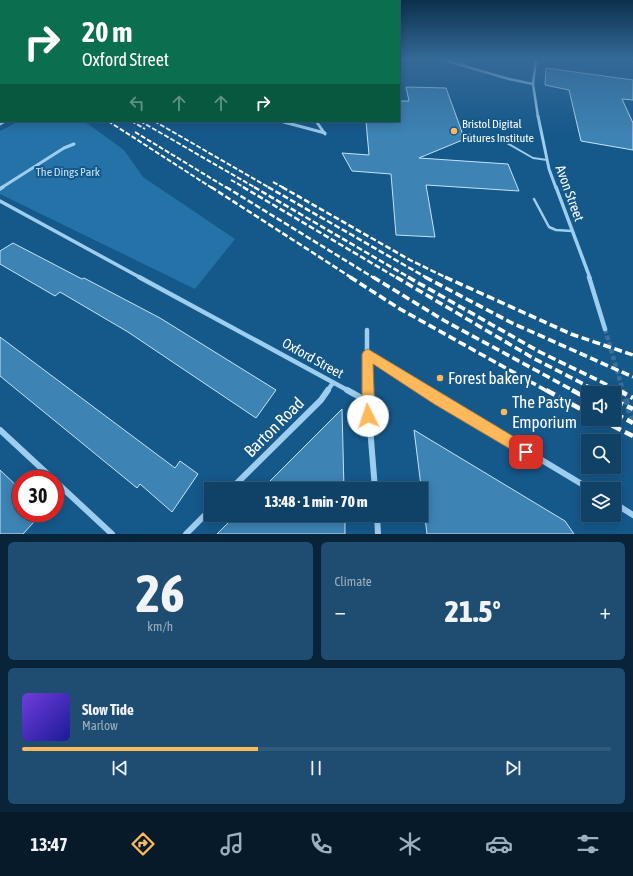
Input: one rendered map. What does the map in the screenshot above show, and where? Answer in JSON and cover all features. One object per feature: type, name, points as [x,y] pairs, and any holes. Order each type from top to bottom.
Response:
[{"type":"street","name":"Avon Street","points":[[533,85],[540,129],[549,169],[594,289],[605,329]]},
{"type":"street","points":[[283,122],[325,134],[317,122]]},
{"type":"street","points":[[0,189],[64,148],[74,144]]},
{"type":"street","name":"Oxford Street","points":[[0,201],[367,401],[367,330]]},
{"type":"street","points":[[368,354],[438,399],[581,484]]},
{"type":"street","name":"Barton Road","points":[[239,482],[321,400],[333,383]]},
{"type":"street","points":[[367,401],[374,482]]},
{"type":"street","points":[[0,430],[43,470]]},
{"type":"street","points":[[64,489],[112,534]]},
{"type":"street","points":[[621,507],[633,515]]},
{"type":"street","points":[[186,534],[204,516]]},
{"type":"street","points":[[377,522],[378,534]]},
{"type":"lane","points":[[463,134],[498,138],[533,158],[547,160]]},
{"type":"lane","points":[[534,199],[549,227],[556,230],[572,232]]},
{"type":"green space","name":"The Dings Park","points":[[17,122],[84,122],[124,150],[143,177],[235,239],[195,289],[0,194],[0,131]]},
{"type":"building","points":[[545,85],[633,85],[633,100],[622,99],[633,123],[633,150],[581,141],[569,90]]},
{"type":"building","points":[[406,87],[446,88],[462,132],[461,135],[465,139],[419,158],[508,164],[519,191],[426,185],[435,237],[396,235],[391,174],[352,171],[342,153],[369,155],[366,122],[400,122],[400,101],[409,101]]},
{"type":"building","points":[[13,243],[160,318],[276,390],[256,418],[128,332],[60,292],[55,296],[0,264],[0,251]]},
{"type":"building","points":[[0,337],[175,468],[180,461],[198,474],[172,512],[140,484],[137,488],[0,376]]},
{"type":"building","points":[[342,409],[344,482],[269,482]]},
{"type":"building","points":[[414,430],[565,521],[574,534],[427,534],[426,522],[428,522],[428,482],[420,482]]},
{"type":"building","points":[[0,470],[12,481],[12,522],[34,522],[23,534],[0,534]]},
{"type":"building","points":[[229,522],[345,522],[345,534],[217,534]]},
{"type":"tunnel","points":[[605,329],[623,391]]},
{"type":"tunnel","points":[[623,390],[633,424]]},
{"type":"railway","points":[[110,122],[212,188]]},
{"type":"railway","points":[[133,122],[145,129]]},
{"type":"railway","points":[[142,122],[256,188]]},
{"type":"railway","points":[[156,122],[270,188]]},
{"type":"railway","points":[[135,132],[227,188]]},
{"type":"railway","points":[[231,180],[245,188]]},
{"type":"railway","points":[[273,182],[284,188]]},
{"type":"railway","points":[[211,187],[352,278]]},
{"type":"railway","points":[[226,187],[374,278]]},
{"type":"railway","points":[[243,187],[397,278]]},
{"type":"railway","points":[[254,187],[410,278]]},
{"type":"railway","points":[[268,187],[427,278]]},
{"type":"railway","points":[[282,187],[410,260],[447,278]]},
{"type":"railway","points":[[350,277],[400,309],[547,391]]},
{"type":"railway","points":[[373,277],[445,321],[574,391]]},
{"type":"railway","points":[[396,277],[533,358],[587,386]]},
{"type":"railway","points":[[408,277],[540,352],[610,386]]},
{"type":"railway","points":[[425,277],[512,323],[633,377]]},
{"type":"railway","points":[[445,277],[571,334],[633,355]]},
{"type":"railway","points":[[546,390],[581,409]]},
{"type":"railway","points":[[572,390],[581,395]]},
{"type":"railway","points":[[621,392],[633,398]]},
{"type":"railway","points":[[621,403],[633,409]]},
{"type":"railway","points":[[621,417],[633,423]]},
{"type":"railway","points":[[613,426],[633,436]]},
{"type":"place","name":"Bristol Digital Futures Institute","points":[[454,131]]},
{"type":"place","name":"Forest bakery","points":[[440,378]]},
{"type":"place","name":"The Pasty Emporium","points":[[504,412]]},
{"type":"route","points":[[368,416],[368,354],[438,399],[526,452]]}]
